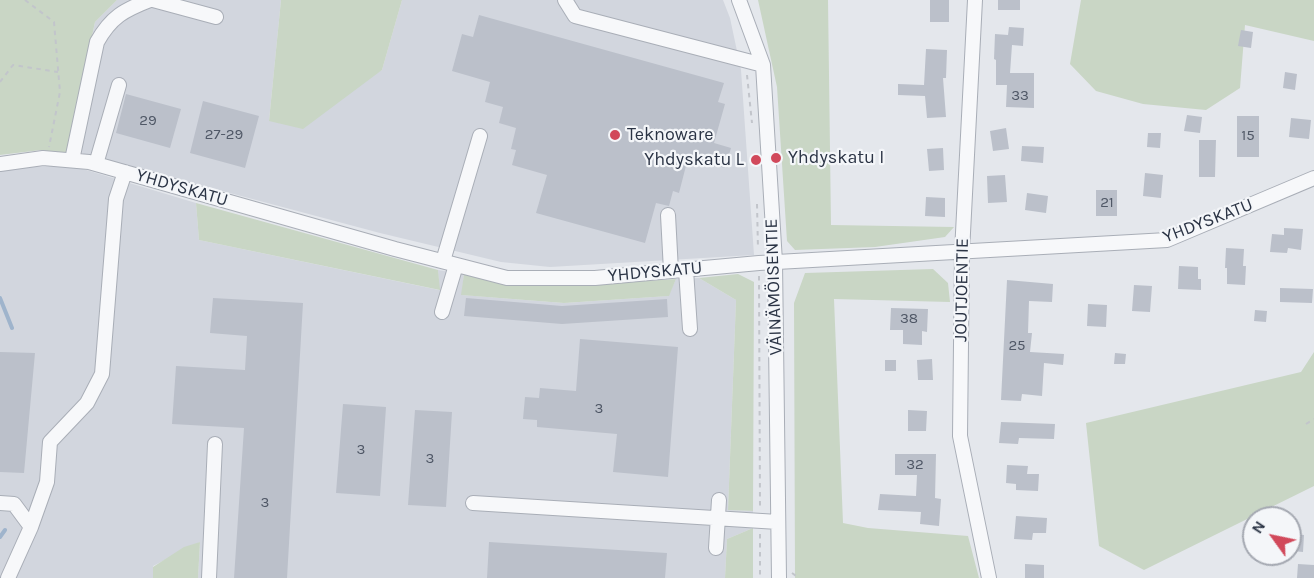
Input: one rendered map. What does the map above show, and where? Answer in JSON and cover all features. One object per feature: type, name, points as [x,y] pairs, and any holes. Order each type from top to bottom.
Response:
[{"type":"street","points":[[72,160],[97,42],[106,25],[128,9],[152,0],[216,17]]},
{"type":"street","points":[[565,0],[574,16],[763,65]]},
{"type":"street","name":"VÄINÄMÖISENTIE","points":[[739,0],[763,65],[776,262],[779,578]]},
{"type":"street","name":"JOUTJOENTIE","points":[[975,0],[962,252],[960,436],[989,578]]},
{"type":"street","points":[[96,164],[119,85]]},
{"type":"street","points":[[442,312],[449,263],[480,136]]},
{"type":"street","name":"YHDYSKATU","points":[[0,164],[46,158],[96,164],[507,278],[595,278],[759,263],[1167,240],[1314,178]]},
{"type":"street","points":[[8,578],[31,527],[47,482],[50,442],[87,402],[102,374],[116,199],[125,172]]},
{"type":"street","points":[[668,215],[671,271]]},
{"type":"street","points":[[686,270],[690,329]]},
{"type":"street","points":[[209,578],[215,444]]},
{"type":"street","points":[[717,548],[719,500]]},
{"type":"street","points":[[0,503],[14,504],[31,527]]},
{"type":"street","points":[[473,503],[778,522]]},
{"type":"path","points":[[25,0],[54,22],[60,92],[46,158]]},
{"type":"path","points":[[746,61],[753,127]]},
{"type":"path","points":[[0,82],[13,64],[58,72]]},
{"type":"path","points":[[757,197],[760,578]]},
{"type":"path","points":[[1306,424],[1314,419]]},
{"type":"shaded area","points":[[117,0],[281,0],[269,121],[382,70],[402,0],[723,0],[730,18],[741,70],[754,255],[550,267],[501,262],[380,233],[91,156],[67,154],[95,22]]},
{"type":"shaded area","points":[[56,166],[83,169],[196,203],[199,240],[439,290],[438,270],[464,274],[462,295],[564,303],[668,296],[676,279],[699,278],[736,300],[728,510],[753,511],[753,528],[727,539],[725,578],[198,578],[200,542],[153,566],[153,578],[5,578],[0,576],[0,170]]},
{"type":"green space","points":[[0,0],[117,0],[95,22],[67,154],[41,150],[0,155]]},
{"type":"green space","points":[[281,0],[402,0],[382,70],[303,129],[269,121]]},
{"type":"green space","points":[[758,0],[828,0],[831,225],[954,227],[945,237],[875,247],[795,250],[787,241],[777,87]]},
{"type":"green space","points":[[1081,0],[1314,0],[1314,41],[1245,25],[1240,88],[1206,110],[1143,104],[1096,91],[1070,64]]},
{"type":"green space","points":[[196,203],[438,270],[440,290],[199,240]]},
{"type":"green space","points":[[933,269],[948,283],[950,302],[834,299],[843,523],[868,528],[968,536],[979,578],[795,578],[794,303],[805,273]]},
{"type":"green space","points":[[464,274],[597,284],[676,279],[669,296],[564,303],[461,295]]},
{"type":"green space","points":[[738,274],[754,282],[753,511],[728,510],[736,300],[699,278]]},
{"type":"green space","points":[[1314,352],[1314,486],[1274,506],[1242,506],[1242,522],[1144,570],[1099,546],[1086,423],[1301,372]]},
{"type":"green space","points":[[753,528],[753,578],[725,578],[727,539]]},
{"type":"green space","points":[[200,542],[198,578],[153,578],[153,567],[184,547]]},
{"type":"building","points":[[930,0],[949,0],[949,22],[930,22]]},
{"type":"building","points":[[998,0],[1020,0],[1020,10],[998,10]]},
{"type":"building","name":"Teknoware","points":[[479,15],[724,83],[718,102],[725,104],[714,143],[731,148],[725,168],[688,158],[679,193],[673,191],[669,206],[656,203],[645,243],[536,213],[547,175],[512,165],[516,150],[511,149],[516,128],[499,123],[503,107],[485,102],[490,82],[452,71],[462,34],[473,37]]},
{"type":"building","points":[[1009,27],[1024,28],[1023,46],[1012,45],[1010,73],[1034,73],[1034,108],[1006,107],[1007,85],[996,85],[995,34],[1008,35]]},
{"type":"building","points":[[1241,30],[1253,32],[1251,48],[1238,46]]},
{"type":"building","points":[[926,49],[947,50],[946,78],[943,78],[946,117],[927,118],[925,96],[898,95],[898,84],[924,85]]},
{"type":"building","points":[[1285,72],[1297,74],[1295,90],[1283,88]]},
{"type":"building","points":[[126,94],[181,109],[170,148],[116,133]]},
{"type":"building","points":[[203,101],[259,116],[245,168],[190,153]]},
{"type":"building","points":[[1187,115],[1202,117],[1200,133],[1184,131]]},
{"type":"building","points":[[1237,116],[1259,116],[1259,157],[1237,157]]},
{"type":"building","points":[[1291,118],[1311,120],[1309,139],[1289,137]]},
{"type":"building","points":[[1006,128],[1009,149],[993,151],[990,131]]},
{"type":"building","points":[[1148,133],[1161,133],[1160,148],[1147,147]]},
{"type":"building","points":[[1199,140],[1216,140],[1215,177],[1199,177]]},
{"type":"building","points":[[1022,146],[1044,147],[1043,163],[1021,161]]},
{"type":"building","points":[[943,148],[944,170],[929,171],[927,149]]},
{"type":"building","points":[[1145,173],[1163,175],[1161,198],[1143,196]]},
{"type":"building","points":[[1005,175],[1007,202],[988,203],[987,176]]},
{"type":"building","points":[[1096,190],[1117,190],[1117,216],[1096,216]]},
{"type":"building","points":[[1027,193],[1048,196],[1046,213],[1025,210]]},
{"type":"building","points":[[926,197],[945,198],[945,217],[925,216]]},
{"type":"building","points":[[1284,228],[1303,229],[1301,250],[1288,248],[1287,253],[1270,252],[1272,234],[1284,235]]},
{"type":"building","points":[[1226,248],[1244,249],[1245,285],[1227,284]]},
{"type":"building","points":[[1179,266],[1198,267],[1201,290],[1178,289]]},
{"type":"building","points":[[1007,280],[1053,284],[1052,302],[1029,301],[1028,333],[1032,333],[1030,352],[1064,354],[1063,365],[1044,363],[1042,396],[1022,394],[1021,401],[1001,400]]},
{"type":"building","points":[[1134,285],[1152,286],[1150,312],[1132,311]]},
{"type":"building","points":[[1280,288],[1313,289],[1312,303],[1280,302]]},
{"type":"building","points":[[213,298],[303,303],[287,578],[234,578],[244,428],[172,424],[176,366],[245,370],[247,336],[210,333]]},
{"type":"building","points":[[466,298],[562,306],[667,299],[668,317],[562,324],[464,316]]},
{"type":"building","points":[[1088,304],[1107,305],[1106,327],[1087,326]]},
{"type":"building","points":[[891,308],[928,309],[927,332],[922,331],[922,345],[903,344],[903,330],[890,330]]},
{"type":"building","points":[[1255,310],[1267,311],[1266,322],[1254,321]]},
{"type":"building","points":[[580,339],[678,347],[668,477],[613,472],[617,434],[537,427],[537,420],[523,419],[525,397],[539,398],[540,388],[576,391]]},
{"type":"building","points":[[0,352],[35,353],[24,473],[0,472]]},
{"type":"building","points":[[1115,353],[1126,354],[1125,364],[1114,364]]},
{"type":"building","points":[[932,359],[933,380],[918,380],[917,360]]},
{"type":"building","points":[[885,360],[896,360],[896,371],[885,371]]},
{"type":"building","points":[[343,404],[386,407],[380,496],[336,493]]},
{"type":"building","points":[[415,410],[452,412],[446,507],[408,505]]},
{"type":"building","points":[[908,410],[927,411],[926,431],[908,431]]},
{"type":"building","points":[[1001,422],[1055,424],[1054,439],[1019,438],[1018,444],[999,443]]},
{"type":"building","points":[[895,454],[936,454],[935,498],[941,499],[939,526],[920,524],[921,512],[878,510],[880,494],[916,496],[917,475],[895,475]]},
{"type":"building","points":[[1007,465],[1028,466],[1027,474],[1039,474],[1038,491],[1016,490],[1016,484],[1006,483]]},
{"type":"building","points":[[1016,516],[1047,518],[1046,533],[1033,533],[1032,540],[1014,539]]},
{"type":"building","points":[[1302,535],[1304,535],[1302,552]]},
{"type":"building","points":[[489,542],[667,553],[665,578],[487,578]]},
{"type":"building","points":[[1025,564],[1044,565],[1044,578],[1025,578]]},
{"type":"building","points":[[1314,565],[1314,578],[1297,578],[1298,566]]},
{"type":"waterway","points":[[0,298],[12,328]]},
{"type":"waterway","points":[[0,537],[5,530]]},
{"type":"place","name":"Teknoware","points":[[615,135]]},
{"type":"place","name":"Yhdyskatu I","points":[[776,158]]},
{"type":"place","name":"Yhdyskatu L","points":[[756,160]]}]
